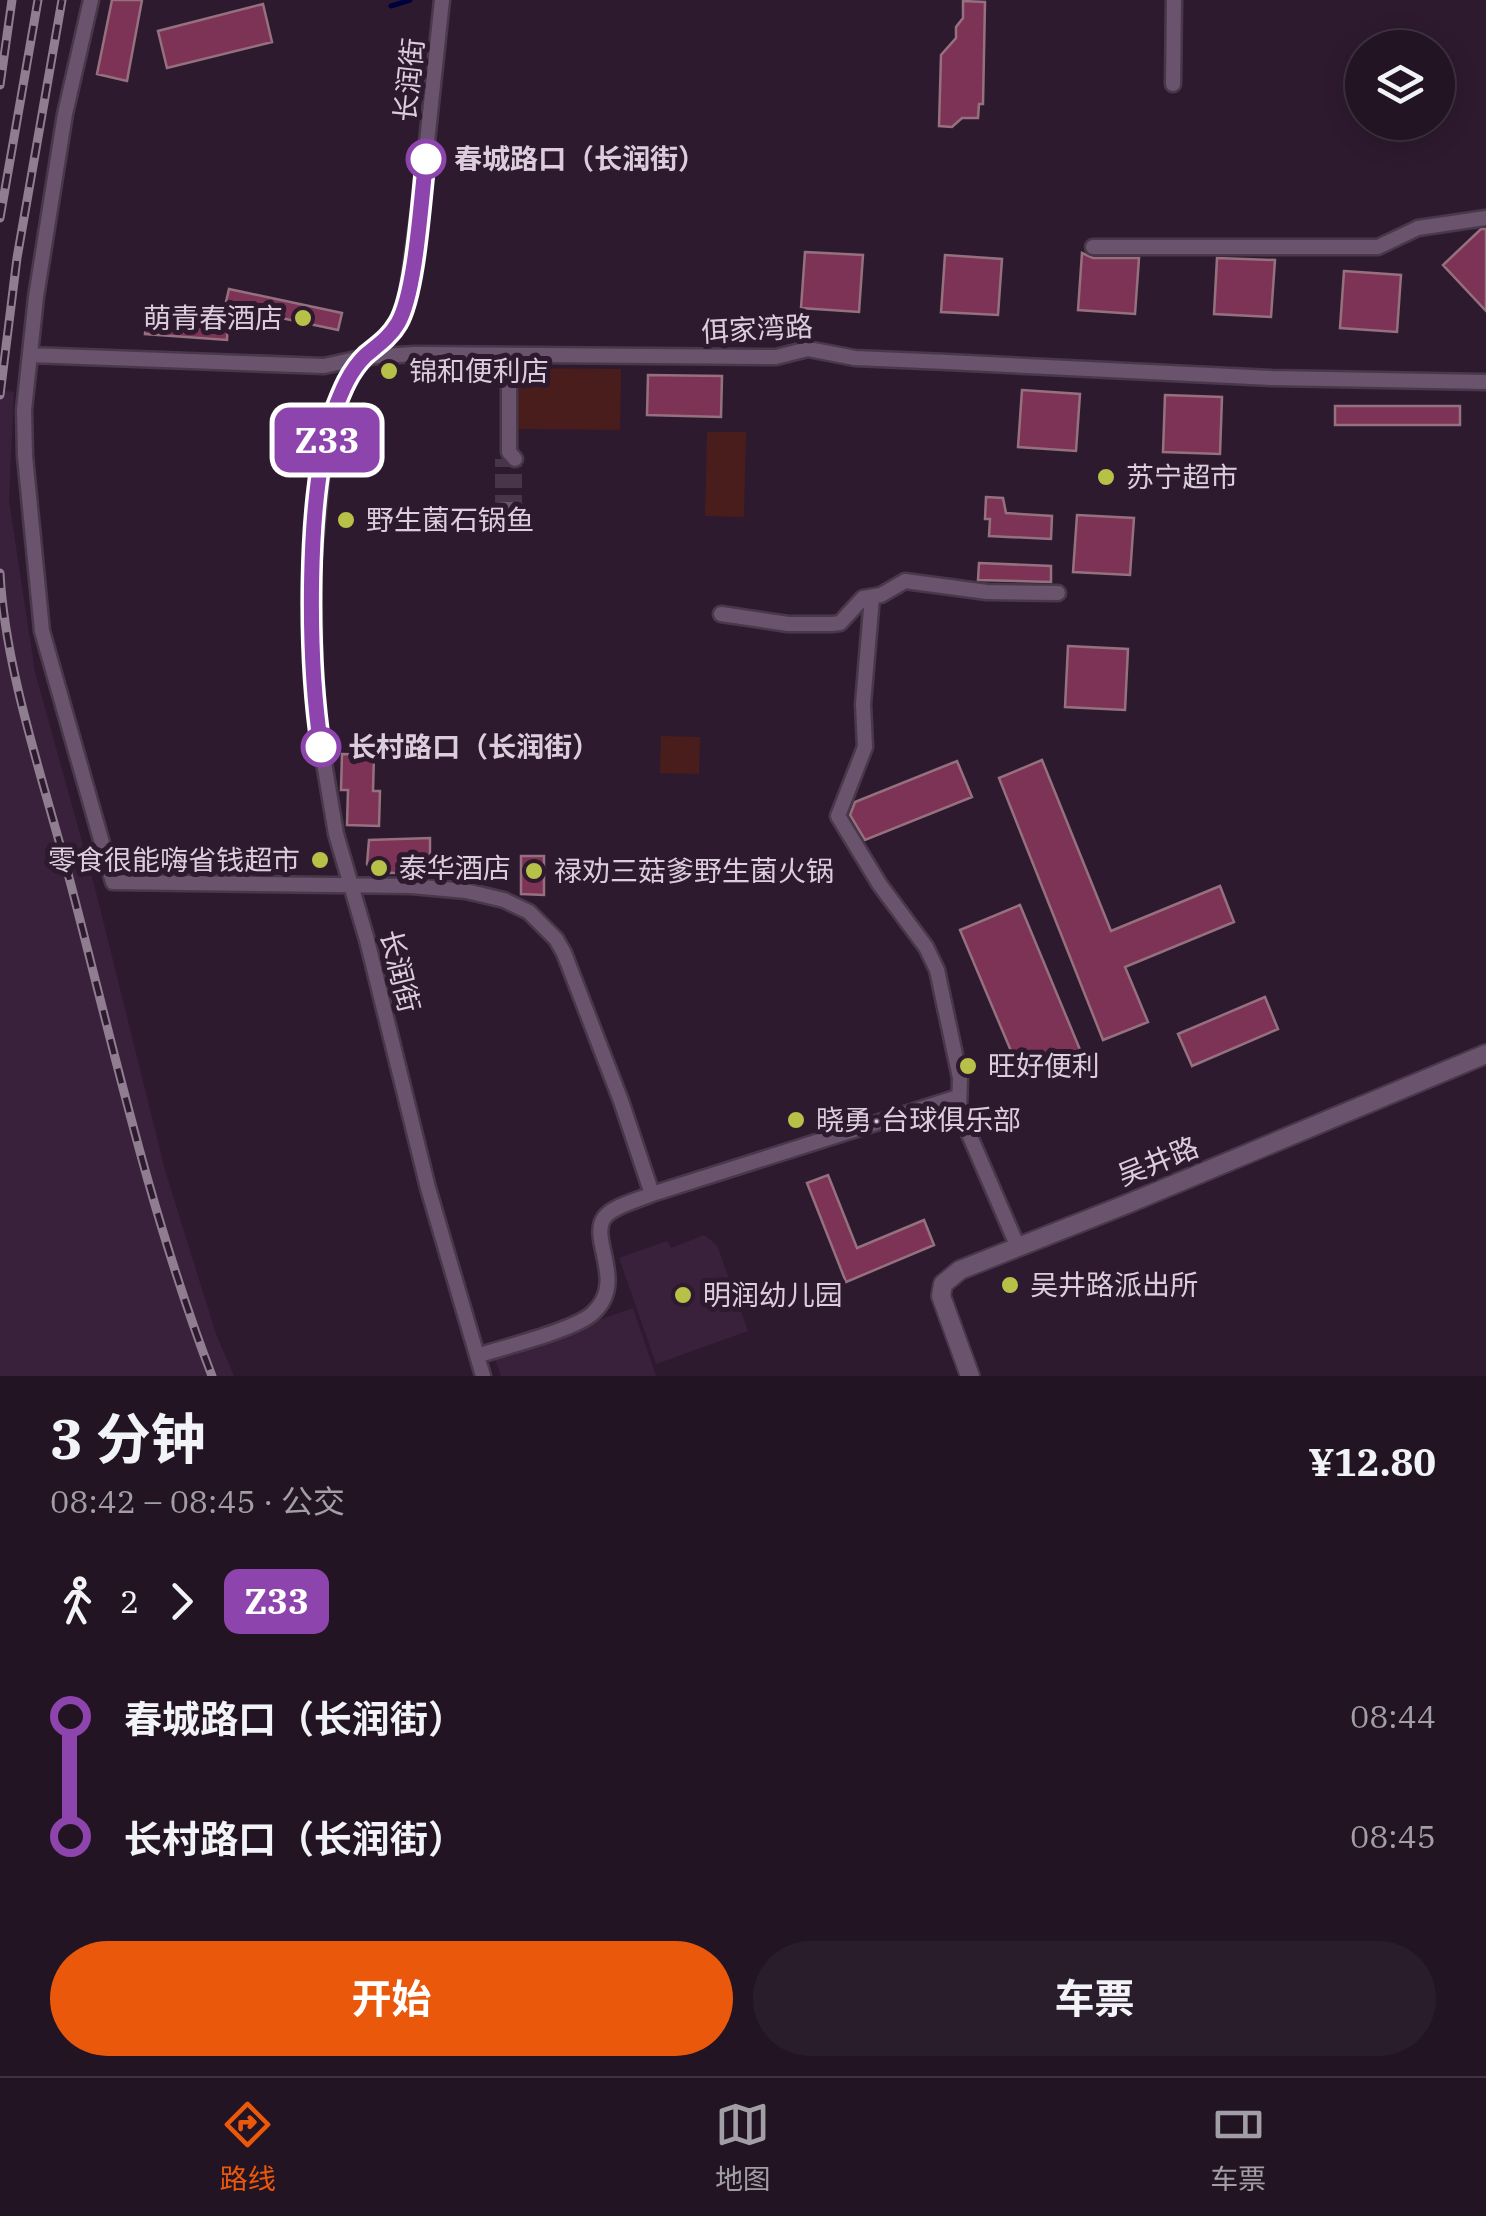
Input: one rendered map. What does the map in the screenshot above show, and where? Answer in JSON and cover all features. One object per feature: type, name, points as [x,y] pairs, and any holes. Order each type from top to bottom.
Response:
[{"type":"street","points":[[91,0],[50,200],[24,410],[25,456],[42,631],[113,882],[411,886],[466,890],[511,903],[543,924],[564,953],[652,1194]]},
{"type":"street","name":"长润街","points":[[442,0],[408,298],[397,325],[351,373],[332,418],[323,457],[313,564],[315,709],[332,820],[368,940],[428,1188],[483,1376]]},
{"type":"street","points":[[1173,84],[1174,0]]},
{"type":"street","points":[[1094,247],[1378,247],[1418,228],[1486,218]]},
{"type":"street","name":"佴家湾路","points":[[30,354],[324,366],[364,357],[415,354],[776,358],[808,349],[856,358],[929,362],[1272,378],[1486,382]]},
{"type":"street","points":[[509,355],[509,457]]},
{"type":"street","points":[[721,614],[788,624],[832,624],[840,622],[863,598],[915,580],[987,592],[1058,593]]},
{"type":"street","points":[[872,597],[863,704],[865,747],[838,816],[880,885],[926,947],[937,970],[960,1078],[959,1111],[1017,1244]]},
{"type":"street","name":"吴井路","points":[[970,1376],[941,1296],[943,1284],[960,1270],[1017,1244],[1484,1061]]},
{"type":"street","points":[[477,1356],[567,1326],[597,1310],[608,1282],[602,1220],[608,1213],[652,1194],[958,1097]]},
{"type":"shaded area","points":[[519,368],[621,369],[620,430],[518,429]]},
{"type":"shaded area","points":[[0,390],[14,392],[9,501],[35,672],[96,892],[165,1170],[216,1334],[234,1376],[0,1376]]},
{"type":"shaded area","points":[[707,432],[746,432],[744,517],[705,516]]},
{"type":"shaded area","points":[[661,736],[700,737],[699,774],[660,773]]},
{"type":"shaded area","name":"明润幼儿园","points":[[704,1235],[717,1245],[748,1331],[656,1364],[619,1258],[667,1241],[671,1248]]},
{"type":"shaded area","points":[[633,1308],[656,1376],[501,1376],[494,1357]]},
{"type":"building","points":[[112,0],[142,0],[127,81],[97,74]]},
{"type":"building","points":[[963,1],[985,2],[983,104],[979,104],[978,118],[962,118],[952,127],[939,126],[941,55],[956,38],[956,27],[963,18]]},
{"type":"building","points":[[263,4],[272,42],[167,68],[158,31]]},
{"type":"building","points":[[1481,229],[1486,229],[1486,311],[1443,265]]},
{"type":"building","points":[[805,252],[863,255],[859,312],[801,308]]},
{"type":"building","points":[[1082,253],[1093,258],[1139,258],[1135,314],[1078,310]]},
{"type":"building","points":[[945,255],[1002,259],[998,315],[941,312]]},
{"type":"building","points":[[1217,258],[1275,260],[1271,317],[1214,314]]},
{"type":"building","points":[[1344,271],[1401,275],[1397,332],[1340,328]]},
{"type":"building","points":[[229,289],[342,313],[338,330],[225,306]]},
{"type":"building","points":[[147,308],[228,314],[227,340],[145,334]]},
{"type":"building","points":[[648,375],[722,376],[721,417],[647,415]]},
{"type":"building","points":[[1022,390],[1080,394],[1076,451],[1018,447]]},
{"type":"building","points":[[1165,395],[1222,397],[1220,454],[1163,452]]},
{"type":"building","points":[[1335,406],[1460,406],[1460,425],[1335,425]]},
{"type":"building","points":[[986,497],[1003,498],[1006,513],[1052,516],[1051,539],[989,536]]},
{"type":"building","points":[[1077,515],[1134,518],[1130,575],[1073,572]]},
{"type":"building","points":[[979,563],[1051,566],[1051,582],[978,580]]},
{"type":"building","points":[[1068,646],[1128,649],[1125,710],[1065,707]]},
{"type":"building","points":[[342,754],[374,755],[373,791],[380,791],[379,826],[347,825],[348,790],[341,790]]},
{"type":"building","points":[[1042,760],[1111,931],[1220,886],[1234,922],[1125,967],[1148,1022],[1103,1040],[999,778]]},
{"type":"building","points":[[957,761],[972,797],[865,840],[850,815],[855,802]]},
{"type":"building","points":[[430,838],[430,856],[495,856],[495,872],[383,873],[367,864],[369,840]]},
{"type":"building","points":[[521,856],[544,856],[544,895],[521,894]]},
{"type":"building","points":[[1020,905],[1081,1052],[1022,1077],[960,930]]},
{"type":"building","points":[[1265,997],[1278,1029],[1192,1066],[1178,1034]]},
{"type":"building","points":[[828,1175],[857,1248],[924,1220],[934,1245],[846,1282],[807,1183]]},
{"type":"waterway","points":[[391,6],[410,0]]},
{"type":"tunnel","points":[[502,459],[502,509]]},
{"type":"tunnel","points":[[515,459],[515,509]]},
{"type":"railway","points":[[0,85],[12,0]]},
{"type":"railway","points":[[0,218],[38,0]]},
{"type":"railway","points":[[0,395],[17,258],[62,0]]},
{"type":"railway","points":[[0,573],[3,611],[28,730],[118,1071],[170,1255],[212,1376]]},
{"type":"bus line","name":"Z33","points":[[321,747],[315,709],[313,564],[323,457],[332,418],[351,373],[384,341],[405,309],[426,159]]},
{"type":"place","name":"春城路口（长润街）","points":[[426,159]]},
{"type":"place","name":"萌青春酒店","points":[[303,318]]},
{"type":"place","name":"锦和便利店","points":[[389,371]]},
{"type":"place","name":"苏宁超市","points":[[1106,477]]},
{"type":"place","name":"野生菌石锅鱼","points":[[346,520]]},
{"type":"place","name":"长村路口（长润街）","points":[[321,747]]},
{"type":"place","name":"零食很能嗨省钱超市","points":[[320,860]]},
{"type":"place","name":"泰华酒店","points":[[379,868]]},
{"type":"place","name":"禄劝三菇爹野生菌火锅","points":[[534,871]]},
{"type":"place","name":"旺好便利","points":[[968,1066]]},
{"type":"place","name":"晓勇·台球俱乐部","points":[[796,1120]]},
{"type":"place","name":"吴井路派出所","points":[[1010,1285]]},
{"type":"place","name":"明润幼儿园","points":[[683,1295]]}]
